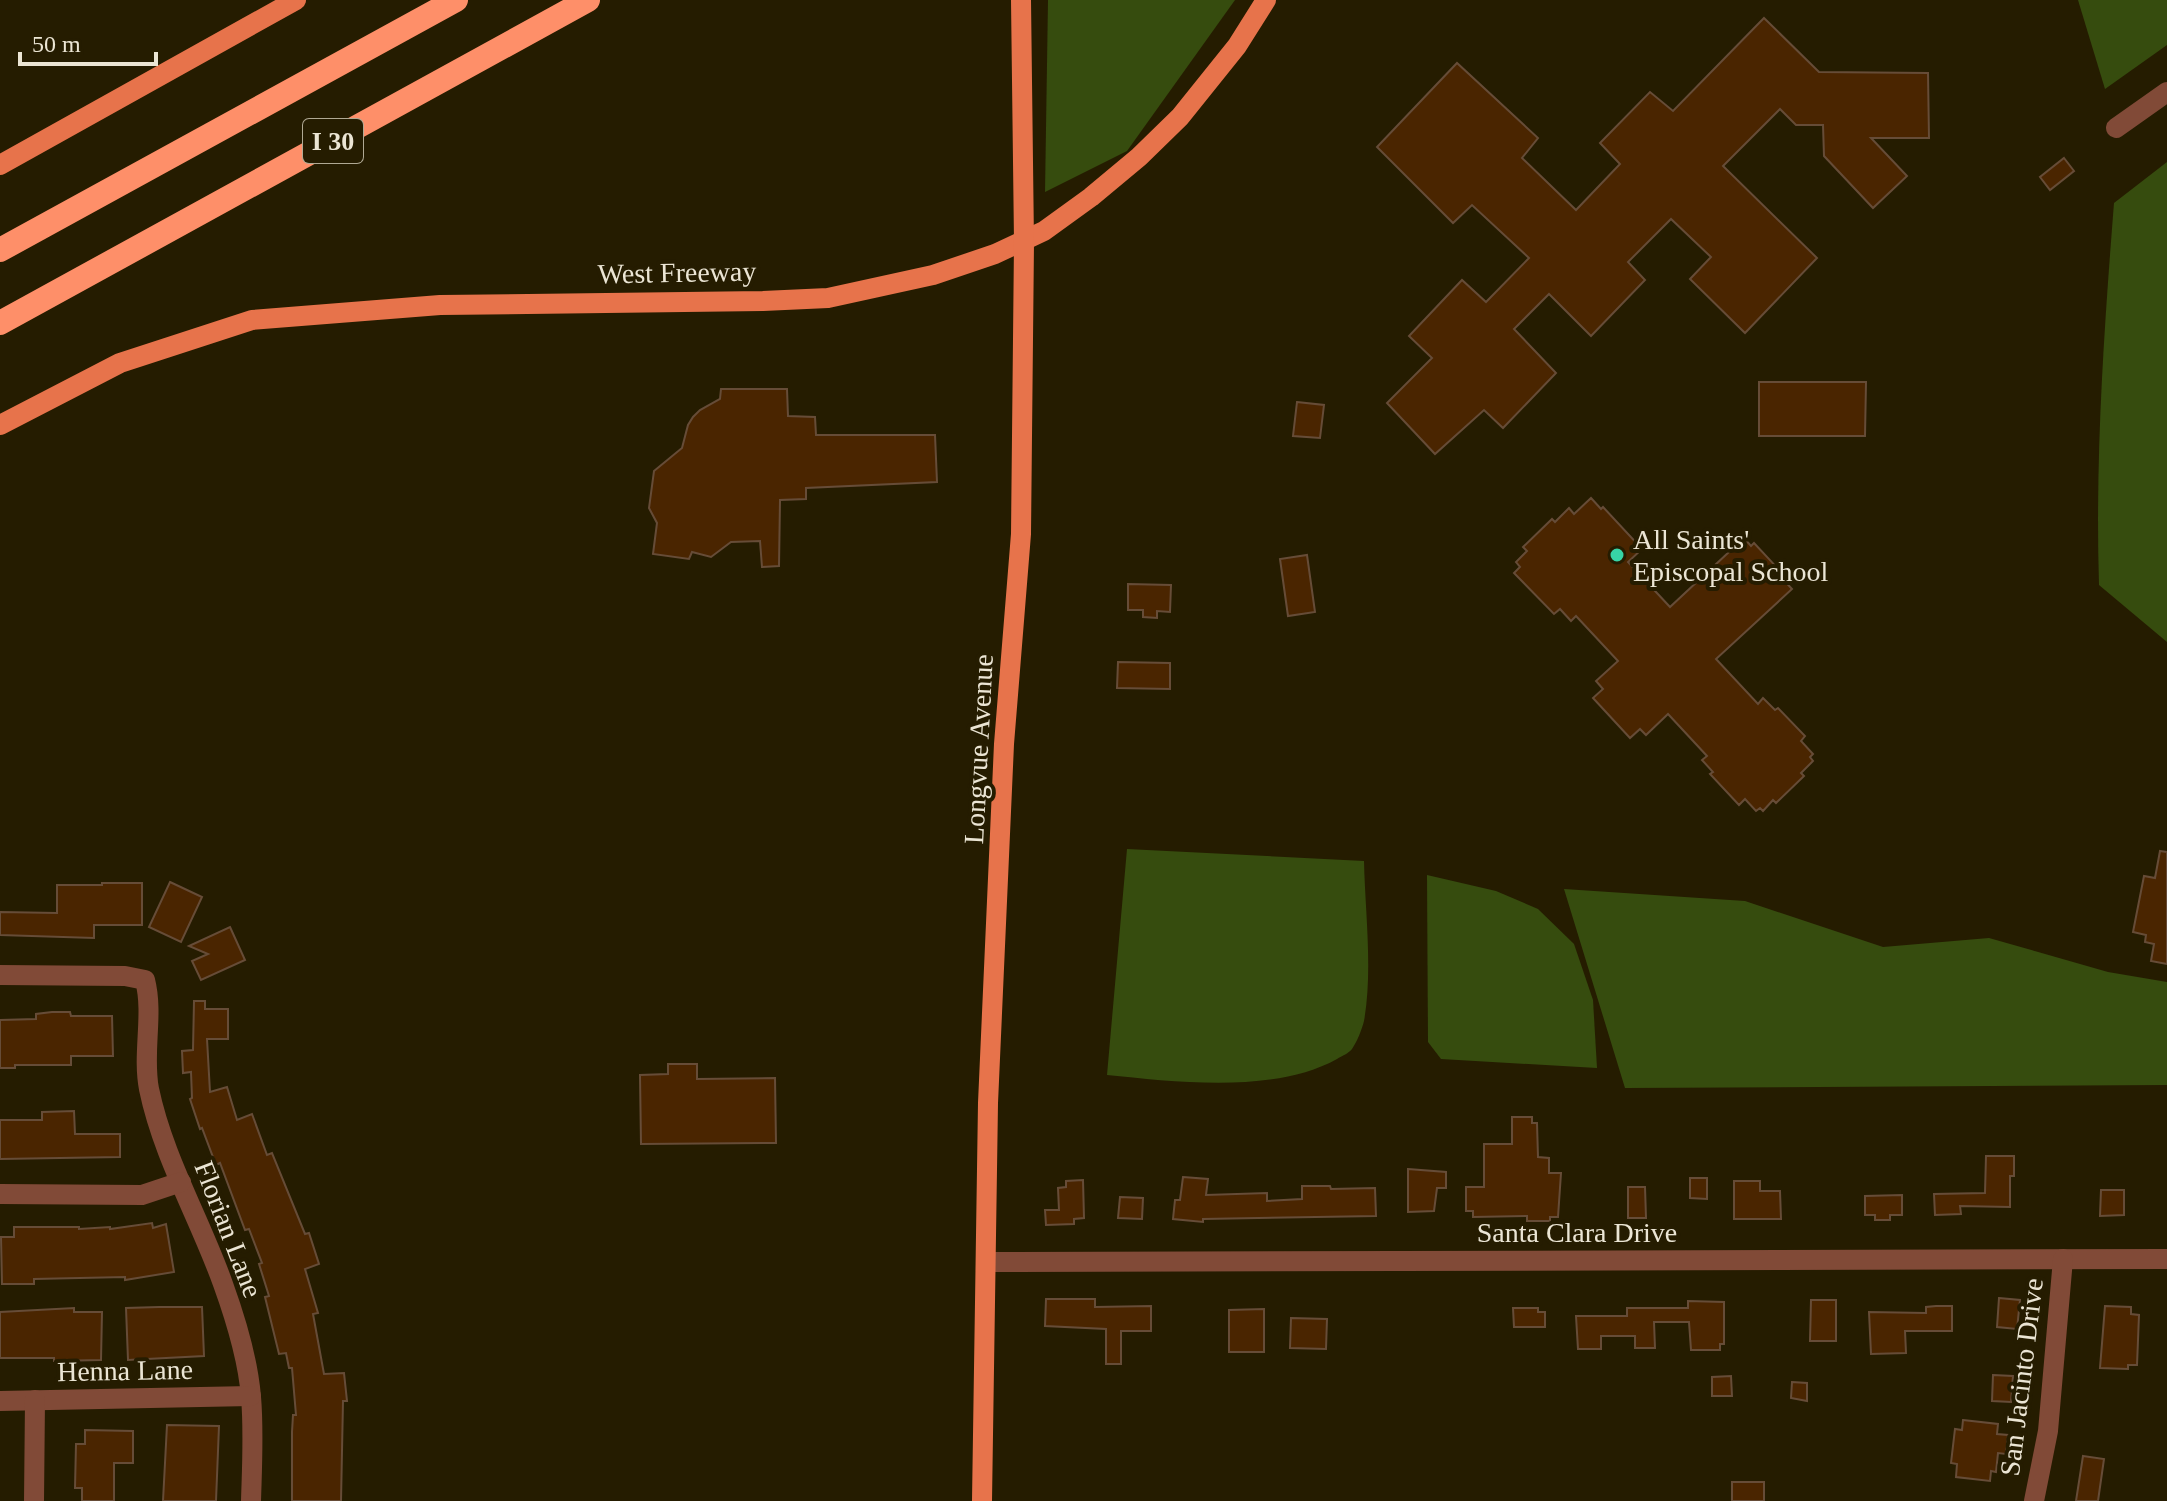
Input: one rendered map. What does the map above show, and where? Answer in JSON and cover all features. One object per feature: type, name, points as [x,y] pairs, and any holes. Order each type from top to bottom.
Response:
[{"type":"highway","name":"I 30","points":[[0,250],[456,0]]},
{"type":"highway","name":"I 30","points":[[0,323],[588,0]]},
{"type":"highway","points":[[0,239],[102,194]]},
{"type":"highway","points":[[0,336],[78,282]]},
{"type":"main road","points":[[0,165],[296,0]]},
{"type":"main road","name":"Longvue Avenue","points":[[982,1501],[988,1103],[1004,744],[1021,534],[1024,242],[1021,0]]},
{"type":"main road","name":"West Freeway","points":[[0,425],[120,363],[252,320],[440,305],[828,298],[933,275],[1024,242],[1091,197],[1180,117],[1237,46],[1266,0]]},
{"type":"street","points":[[2116,128],[2167,92]]},
{"type":"street","name":"Florian Lane","points":[[0,975],[125,976],[145,980],[150,998],[146,1034],[149,1088],[162,1134],[223,1284],[241,1344],[251,1396],[251,1501]]},
{"type":"street","points":[[0,1194],[142,1195],[181,1182]]},
{"type":"street","name":"San Jacinto Drive","points":[[2034,1501],[2048,1431],[2063,1259]]},
{"type":"street","name":"Santa Clara Drive","points":[[986,1262],[2167,1259]]},
{"type":"street","name":"Henna Lane","points":[[0,1401],[251,1396]]},
{"type":"street","points":[[34,1501],[35,1400]]},
{"type":"green space","points":[[1048,0],[1235,0],[1127,151],[1045,192]]},
{"type":"green space","points":[[2078,0],[2167,0],[2167,45],[2105,89]]},
{"type":"green space","points":[[2167,162],[2167,642],[2099,585],[2098,489],[2114,203]]},
{"type":"green space","points":[[1127,849],[1364,861],[1367,1002],[1362,1028],[1351,1050],[1312,1070],[1255,1081],[1194,1082],[1107,1075]]},
{"type":"green space","points":[[1427,875],[1496,891],[1538,909],[1574,944],[1593,1000],[1597,1068],[1441,1059],[1428,1042]]},
{"type":"green space","points":[[1564,889],[1745,901],[1883,947],[1989,938],[2108,972],[2167,982],[2167,1085],[1625,1088]]},
{"type":"building","points":[[1764,18],[1819,72],[1928,73],[1929,138],[1871,138],[1907,176],[1873,208],[1824,156],[1823,125],[1796,125],[1780,109],[1723,166],[1817,258],[1745,333],[1690,279],[1711,257],[1671,219],[1628,262],[1645,280],[1591,336],[1549,294],[1514,329],[1556,373],[1503,428],[1484,410],[1435,454],[1387,403],[1432,358],[1409,336],[1462,280],[1486,302],[1529,258],[1472,205],[1453,223],[1377,147],[1457,63],[1538,138],[1522,158],[1576,210],[1620,164],[1600,143],[1650,92],[1673,111]]},
{"type":"building","points":[[2064,158],[2074,171],[2050,190],[2040,177]]},
{"type":"building","points":[[1759,382],[1866,382],[1865,436],[1759,436]]},
{"type":"building","points":[[721,389],[787,389],[788,416],[815,417],[816,435],[935,435],[937,482],[806,488],[806,499],[780,500],[779,566],[762,567],[760,541],[731,542],[711,557],[692,552],[689,559],[653,554],[657,523],[649,508],[654,471],[682,448],[693,417],[720,399]]},
{"type":"building","points":[[1297,402],[1324,405],[1320,438],[1293,436]]},
{"type":"building","points":[[1591,498],[1642,549],[1628,562],[1670,607],[1744,538],[1751,546],[1754,543],[1782,573],[1780,576],[1792,589],[1716,659],[1758,704],[1763,698],[1775,710],[1778,708],[1805,736],[1801,741],[1813,754],[1810,757],[1813,761],[1801,773],[1804,776],[1763,811],[1760,808],[1756,811],[1745,799],[1739,805],[1710,774],[1713,772],[1702,760],[1707,756],[1668,714],[1646,735],[1640,729],[1630,738],[1593,698],[1603,689],[1596,681],[1618,661],[1576,616],[1571,621],[1560,609],[1554,614],[1514,573],[1520,567],[1516,562],[1527,551],[1523,547],[1552,519],[1555,522],[1569,508],[1574,514]]},
{"type":"building","points":[[1307,555],[1315,612],[1288,616],[1280,559]]},
{"type":"building","points":[[1128,584],[1171,585],[1170,612],[1157,611],[1157,618],[1143,617],[1143,610],[1128,610]]},
{"type":"building","points":[[1118,662],[1170,663],[1170,689],[1117,688]]},
{"type":"building","points":[[2160,851],[2167,852],[2167,964],[2151,961],[2154,944],[2145,942],[2146,935],[2133,932],[2144,876],[2155,878]]},
{"type":"building","points":[[170,882],[202,897],[181,942],[149,927]]},
{"type":"building","points":[[142,883],[142,925],[94,925],[94,938],[0,935],[0,912],[57,913],[57,885]]},
{"type":"building","points":[[230,927],[245,960],[201,980],[192,961],[208,954],[189,946]]},
{"type":"building","points":[[194,1001],[205,1001],[205,1009],[228,1009],[228,1039],[207,1039],[210,1092],[227,1087],[237,1120],[252,1114],[267,1155],[272,1153],[305,1234],[309,1233],[319,1264],[305,1269],[318,1313],[313,1314],[324,1374],[344,1373],[347,1401],[343,1401],[341,1501],[292,1501],[292,1432],[293,1415],[296,1415],[292,1368],[289,1368],[286,1353],[279,1354],[265,1297],[269,1296],[259,1264],[262,1263],[249,1229],[245,1230],[220,1163],[216,1165],[200,1129],[190,1099],[191,1072],[183,1073],[182,1051],[193,1050]]},
{"type":"building","points":[[70,1012],[71,1016],[112,1016],[113,1056],[71,1056],[71,1065],[0,1068],[0,1020],[36,1019],[36,1014]]},
{"type":"building","points":[[668,1064],[697,1064],[697,1079],[775,1078],[776,1143],[641,1144],[640,1075],[668,1074]]},
{"type":"building","points":[[74,1111],[75,1134],[120,1134],[120,1157],[0,1159],[0,1120],[42,1120],[42,1112]]},
{"type":"building","points":[[1512,1117],[1532,1117],[1532,1123],[1537,1123],[1538,1157],[1549,1158],[1549,1173],[1561,1173],[1558,1217],[1550,1217],[1550,1221],[1527,1221],[1527,1216],[1473,1217],[1473,1211],[1466,1211],[1466,1187],[1484,1187],[1484,1144],[1512,1144]]},
{"type":"building","points":[[1986,1156],[2014,1156],[2014,1176],[2010,1176],[2010,1207],[1960,1206],[1961,1214],[1935,1215],[1934,1194],[1985,1193]]},
{"type":"building","points":[[1408,1169],[1446,1172],[1446,1188],[1437,1188],[1434,1211],[1408,1212]]},
{"type":"building","points":[[1183,1177],[1208,1179],[1206,1195],[1267,1193],[1267,1201],[1302,1199],[1302,1186],[1375,1188],[1376,1216],[1203,1219],[1203,1222],[1173,1219],[1175,1200],[1180,1200]]},
{"type":"building","points":[[1690,1178],[1707,1178],[1707,1199],[1690,1198]]},
{"type":"building","points":[[1083,1180],[1084,1218],[1074,1219],[1074,1224],[1046,1225],[1045,1210],[1059,1210],[1058,1188],[1066,1187],[1066,1181]]},
{"type":"building","points":[[1734,1181],[1760,1181],[1760,1191],[1780,1191],[1781,1219],[1734,1219]]},
{"type":"building","points":[[1628,1187],[1645,1187],[1646,1218],[1628,1218]]},
{"type":"building","points":[[2101,1190],[2124,1190],[2124,1215],[2100,1216]]},
{"type":"building","points":[[1902,1195],[1902,1215],[1890,1215],[1890,1220],[1875,1220],[1875,1215],[1865,1215],[1865,1196]]},
{"type":"building","points":[[1120,1197],[1143,1198],[1142,1219],[1118,1218]]},
{"type":"building","points":[[152,1223],[153,1228],[166,1224],[174,1272],[125,1280],[125,1277],[34,1279],[34,1284],[2,1284],[1,1237],[14,1237],[14,1227],[110,1229]]},
{"type":"building","points":[[1999,1298],[2020,1300],[2017,1329],[1997,1327]]},
{"type":"building","points":[[1046,1299],[1095,1299],[1095,1307],[1151,1306],[1151,1331],[1121,1331],[1121,1364],[1106,1364],[1106,1329],[1045,1326]]},
{"type":"building","points":[[1811,1300],[1836,1300],[1836,1341],[1810,1341]]},
{"type":"building","points":[[1688,1301],[1724,1302],[1724,1344],[1720,1344],[1720,1350],[1691,1350],[1689,1322],[1654,1322],[1655,1348],[1635,1348],[1635,1336],[1601,1336],[1601,1349],[1578,1349],[1576,1316],[1627,1316],[1627,1308],[1688,1308]]},
{"type":"building","points":[[1952,1306],[1952,1331],[1905,1331],[1906,1353],[1871,1354],[1869,1312],[1926,1313],[1926,1307]]},
{"type":"building","points":[[2105,1306],[2131,1307],[2131,1314],[2139,1315],[2137,1365],[2128,1365],[2128,1369],[2100,1368]]},
{"type":"building","points":[[202,1307],[204,1356],[128,1360],[126,1308]]},
{"type":"building","points":[[74,1308],[74,1312],[102,1312],[101,1360],[0,1358],[0,1312]]},
{"type":"building","points":[[1513,1308],[1538,1308],[1538,1312],[1545,1312],[1545,1327],[1514,1327]]},
{"type":"building","points":[[1264,1309],[1264,1352],[1229,1352],[1229,1310]]},
{"type":"building","points":[[1291,1318],[1327,1319],[1326,1349],[1290,1348]]},
{"type":"building","points":[[1993,1375],[2013,1376],[2011,1402],[1992,1401]]},
{"type":"building","points":[[1731,1376],[1732,1396],[1712,1396],[1712,1377]]},
{"type":"building","points":[[1792,1382],[1807,1383],[1807,1401],[1791,1398]]},
{"type":"building","points":[[1963,1420],[1998,1424],[1997,1434],[2008,1435],[2006,1454],[1998,1453],[1996,1472],[1991,1471],[1990,1481],[1956,1477],[1957,1464],[1951,1463],[1955,1429],[1962,1430]]},
{"type":"building","points":[[167,1425],[219,1426],[216,1501],[163,1501]]},
{"type":"building","points":[[85,1430],[133,1431],[133,1463],[114,1463],[114,1501],[82,1501],[82,1488],[75,1488],[76,1444],[85,1444]]},
{"type":"building","points":[[2083,1456],[2104,1459],[2098,1501],[2076,1501]]},
{"type":"building","points":[[1732,1482],[1764,1482],[1764,1501],[1732,1501]]},
{"type":"place","name":"All Saints' Episcopal School","points":[[1617,555]]}]
